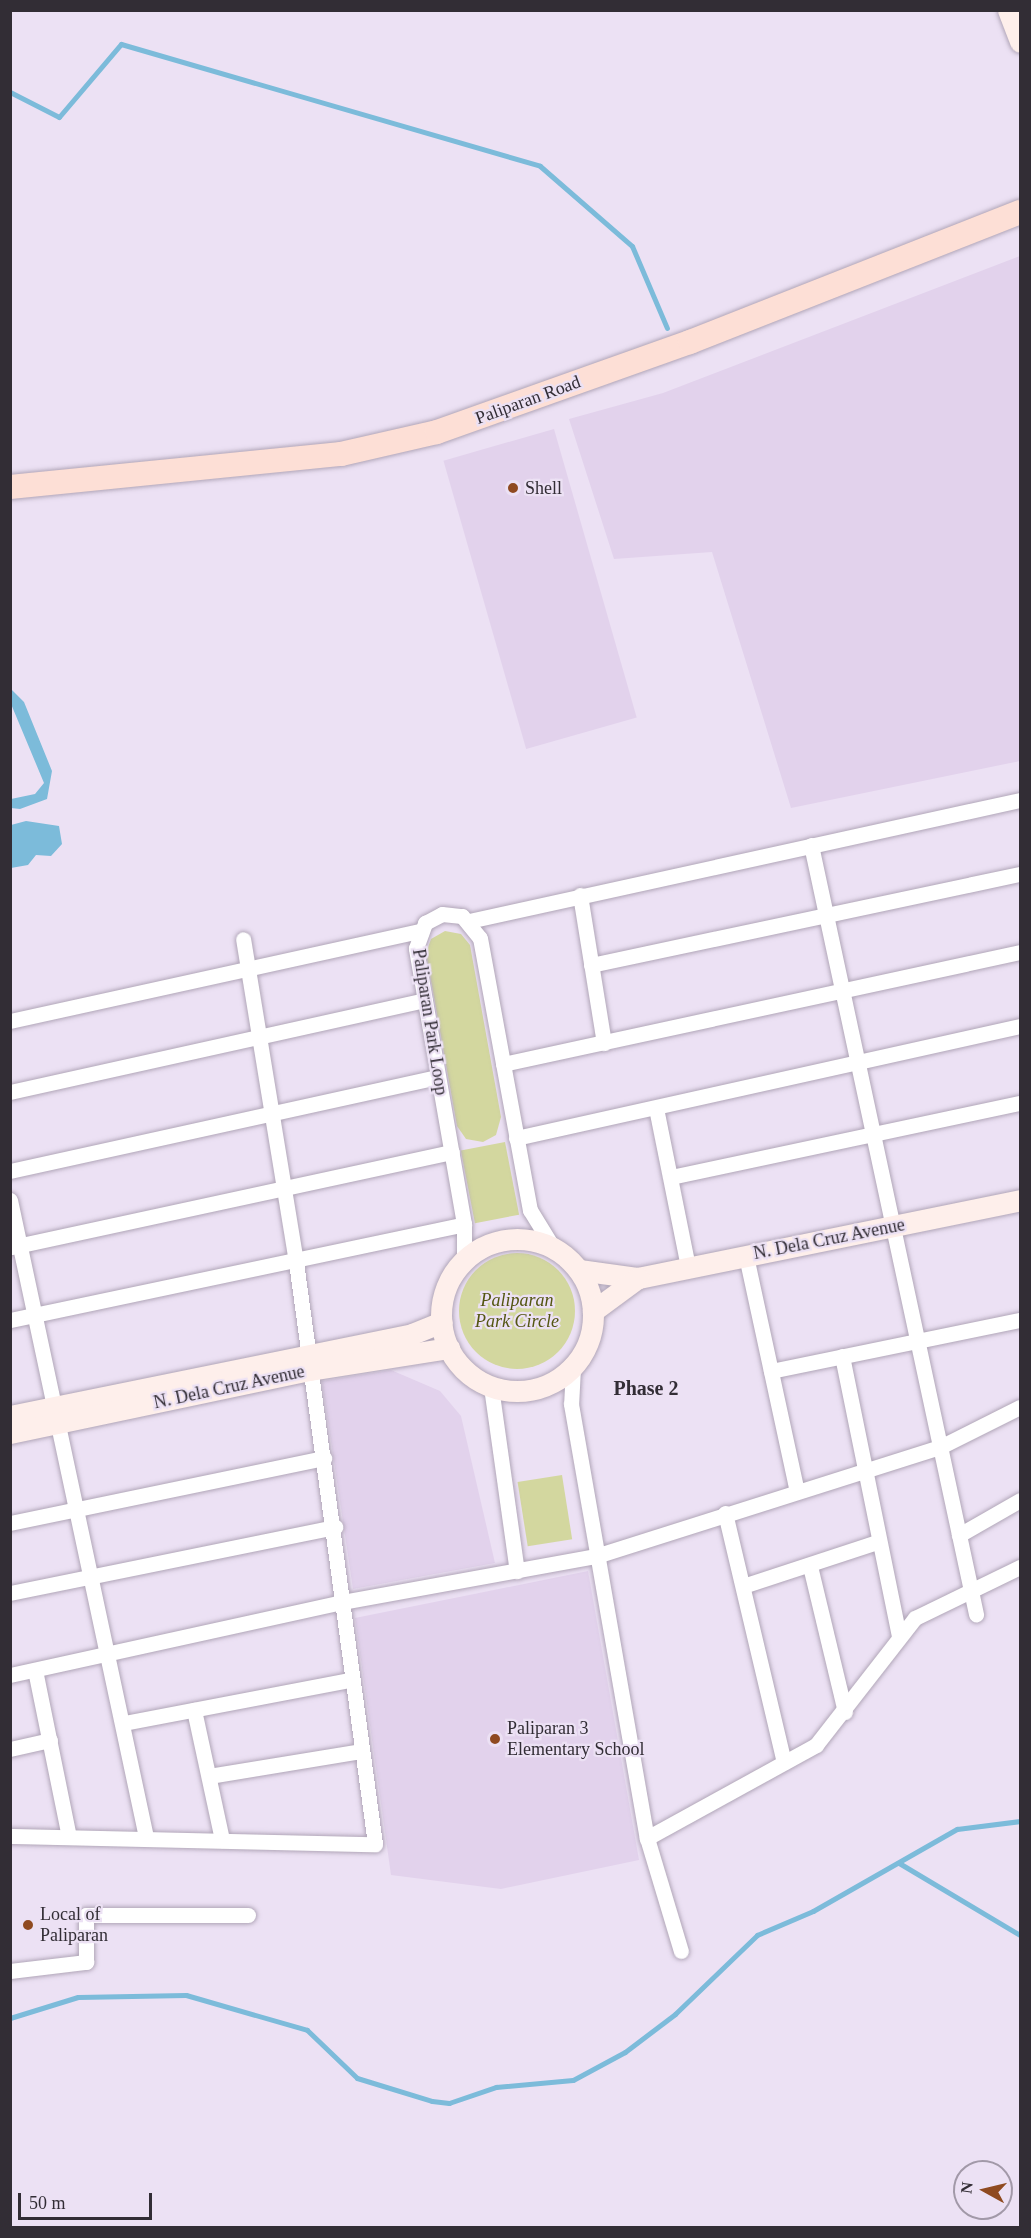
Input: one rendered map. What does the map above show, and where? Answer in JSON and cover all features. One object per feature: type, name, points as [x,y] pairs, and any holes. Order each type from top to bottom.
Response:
[{"type":"main road","name":"Paliparan Road","points":[[10,487],[341,454],[437,432],[690,342],[1020,212]]},
{"type":"street","points":[[1008,10],[1020,42]]},
{"type":"street","points":[[554,1249],[507,1240],[464,1262],[446,1289],[442,1322],[449,1348],[459,1365],[491,1387],[534,1389],[573,1368],[585,1351],[593,1311],[579,1270],[554,1249],[530,1210],[480,938],[469,921],[1020,800]]},
{"type":"street","points":[[811,845],[843,993],[855,1062],[893,1226],[976,1614]]},
{"type":"street","points":[[591,965],[1020,874]]},
{"type":"street","points":[[580,895],[604,1042]]},
{"type":"street","name":"Paliparan Park Loop","points":[[464,1262],[465,1224],[416,948],[419,931],[442,914],[469,921]]},
{"type":"street","points":[[10,1021],[419,931]]},
{"type":"street","points":[[10,1836],[146,1837],[375,1844],[350,1680],[335,1527],[285,1191],[243,939]]},
{"type":"street","points":[[502,1064],[843,993],[1020,952]]},
{"type":"street","points":[[10,1092],[425,1000]]},
{"type":"street","points":[[516,1138],[1020,1026]]},
{"type":"street","points":[[10,1171],[438,1077]]},
{"type":"street","points":[[671,1177],[1020,1103]]},
{"type":"street","points":[[656,1108],[688,1268]]},
{"type":"street","points":[[16,1246],[285,1191],[452,1152]]},
{"type":"street","points":[[10,1200],[16,1246],[36,1315],[58,1414],[146,1837]]},
{"type":"street","name":"N. Dela Cruz Avenue","points":[[579,1270],[638,1278],[1020,1200]]},
{"type":"street","points":[[10,1320],[296,1262],[465,1224]]},
{"type":"street","points":[[746,1256],[797,1491]]},
{"type":"street","name":"N. Dela Cruz Avenue","points":[[593,1311],[638,1278]]},
{"type":"street","points":[[771,1371],[1020,1320]]},
{"type":"street","name":"N. Dela Cruz Avenue","points":[[10,1416],[58,1414],[309,1363],[412,1334],[442,1322]]},
{"type":"street","name":"N. Dela Cruz Avenue","points":[[309,1363],[449,1348]]},
{"type":"street","points":[[843,1356],[877,1542],[899,1636]]},
{"type":"street","points":[[573,1368],[571,1404],[647,1838],[681,1951]]},
{"type":"street","points":[[491,1387],[517,1571]]},
{"type":"street","points":[[10,1675],[342,1602],[596,1556],[725,1513],[940,1447],[1020,1407]]},
{"type":"street","name":"N. Dela Cruz Avenue","points":[[10,1433],[58,1414]]},
{"type":"street","points":[[10,1523],[324,1458]]},
{"type":"street","points":[[959,1535],[1020,1500]]},
{"type":"street","points":[[725,1513],[746,1585],[784,1762]]},
{"type":"street","points":[[10,1593],[335,1527]]},
{"type":"street","points":[[746,1585],[810,1566],[877,1542]]},
{"type":"street","points":[[810,1566],[845,1712]]},
{"type":"street","points":[[647,1838],[816,1745],[845,1712],[899,1636],[915,1618],[971,1588],[1020,1567]]},
{"type":"street","points":[[35,1670],[69,1837]]},
{"type":"street","points":[[124,1723],[350,1680]]},
{"type":"street","points":[[194,1710],[222,1840]]},
{"type":"street","points":[[10,1749],[50,1740]]},
{"type":"street","points":[[209,1776],[362,1751]]},
{"type":"street","points":[[10,1971],[86,1962],[86,1915],[248,1915]]},
{"type":"shaded area","points":[[1020,256],[1020,761],[791,808],[712,552],[614,559],[569,419],[663,393]]},
{"type":"shaded area","points":[[554,429],[637,717],[526,749],[443,461]]},
{"type":"shaded area","points":[[391,1370],[440,1391],[461,1416],[495,1563],[353,1589],[322,1381]]},
{"type":"shaded area","name":"Paliparan 3 Elementary School","points":[[588,1571],[639,1860],[501,1889],[391,1875],[355,1618]]},
{"type":"green space","points":[[445,931],[461,934],[470,945],[501,1117],[496,1135],[483,1142],[466,1139],[457,1126],[426,953],[431,939]]},
{"type":"green space","points":[[505,1142],[519,1215],[475,1223],[461,1151]]},
{"type":"green space","name":"Paliparan Park Circle","points":[[517,1253],[539,1257],[558,1270],[571,1289],[575,1311],[571,1333],[558,1352],[539,1365],[517,1369],[495,1365],[476,1352],[463,1333],[459,1311],[463,1289],[476,1270],[495,1257]]},
{"type":"green space","points":[[562,1475],[572,1539],[528,1546],[518,1482]]},
{"type":"water","points":[[11,689],[24,702],[52,771],[47,799],[20,809],[11,808],[11,799],[35,794],[44,783],[11,704]]},
{"type":"water","points":[[26,821],[59,826],[62,844],[51,856],[36,855],[28,865],[11,868],[11,825]]},
{"type":"waterway","points":[[10,92],[59,117],[121,44],[540,166],[632,246],[667,328]]},
{"type":"waterway","points":[[10,2018],[78,1997],[186,1995],[307,2030],[357,2078],[432,2101],[449,2103],[496,2087],[573,2080],[625,2052],[675,2014],[757,1935],[813,1911],[957,1829],[1020,1821]]},
{"type":"waterway","points":[[899,1863],[1020,1935]]},
{"type":"place","name":"Shell","points":[[513,488]]},
{"type":"place","name":"Paliparan 3 Elementary School","points":[[495,1739]]},
{"type":"place","name":"Local of Paliparan","points":[[28,1925]]},
{"type":"district","name":"Phase 2","points":[[646,1388]]}]
